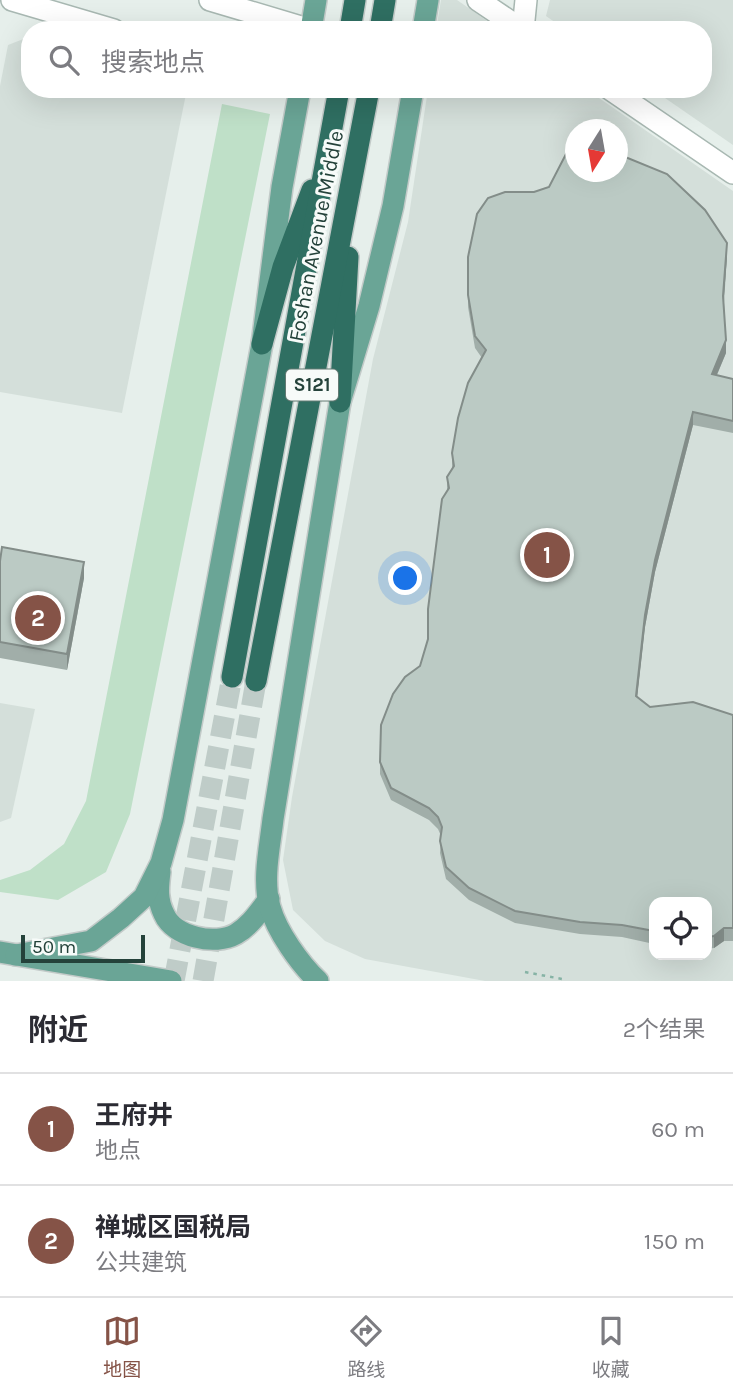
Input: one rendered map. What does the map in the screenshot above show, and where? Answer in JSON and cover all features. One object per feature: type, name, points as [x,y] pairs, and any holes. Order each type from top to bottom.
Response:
[{"type":"highway","points":[[352,21],[355,0]]},
{"type":"highway","points":[[382,21],[385,0]]},
{"type":"highway","name":"Foshan Avenue Middle","points":[[232,677],[337,98]]},
{"type":"highway","name":"Foshan Avenue Middle","points":[[256,681],[367,98]]},
{"type":"highway","points":[[262,344],[283,267],[330,142]]},
{"type":"highway","points":[[340,402],[357,150]]},
{"type":"main road","points":[[312,21],[316,0]]},
{"type":"main road","points":[[424,21],[428,0]]},
{"type":"main road","name":"Foshan Avenue Middle","points":[[161,863],[173,821],[262,344],[282,187],[298,98]]},
{"type":"main road","points":[[318,981],[303,966],[270,907],[267,869],[340,402],[369,306],[393,206],[411,98]]},
{"type":"main road","points":[[161,863],[157,897],[165,918],[197,939],[218,941],[235,934],[253,922],[269,900]]},
{"type":"main road","points":[[8,953],[91,941],[144,897],[161,863]]},
{"type":"main road","points":[[8,953],[171,981]]},
{"type":"street","points":[[12,0],[83,21]]},
{"type":"street","points":[[210,0],[281,21]]},
{"type":"street","points":[[478,0],[510,21]]},
{"type":"street","points":[[523,21],[526,0]]},
{"type":"street","points":[[623,98],[733,173]]},
{"type":"path","points":[[525,972],[562,979],[561,981]]},
{"type":"shaded area","points":[[441,0],[457,0],[487,21],[438,21]]},
{"type":"shaded area","points":[[550,0],[733,0],[733,145],[665,98],[712,98],[712,21],[553,21],[546,16]]},
{"type":"shaded area","points":[[21,40],[21,98],[185,98],[122,413],[0,392],[0,86],[8,45]]},
{"type":"shaded area","points":[[427,98],[599,98],[733,191],[733,981],[485,981],[365,959],[325,941],[293,910],[283,860],[292,797],[373,359],[408,222]]},
{"type":"shaded area","points":[[0,703],[35,709],[11,818],[0,822]]},
{"type":"green space","points":[[222,104],[270,114],[130,814],[106,872],[58,900],[0,892],[0,880],[30,870],[64,844],[86,801]]},
{"type":"building","points":[[565,156],[565,182],[628,182],[628,158],[667,174],[705,210],[727,243],[723,296],[726,340],[712,374],[733,379],[733,421],[693,412],[655,560],[645,615],[636,696],[650,707],[693,702],[733,715],[733,928],[724,928],[714,936],[712,897],[649,897],[649,930],[515,911],[469,888],[446,867],[440,841],[442,827],[438,817],[429,808],[391,788],[380,762],[381,725],[393,694],[405,677],[420,666],[428,639],[428,609],[442,499],[449,488],[447,477],[454,466],[452,453],[458,418],[468,383],[486,350],[475,336],[468,295],[468,257],[477,214],[488,198],[505,192],[534,192],[549,187]]},
{"type":"building","points":[[2,547],[84,562],[67,654],[0,642]]},
{"type":"tunnel","points":[[174,981],[232,677]]},
{"type":"tunnel","points":[[203,981],[256,681]]},
{"type":"place","name":"王府井","points":[[547,555]]},
{"type":"place","name":"禅城区国税局","points":[[38,618]]}]
